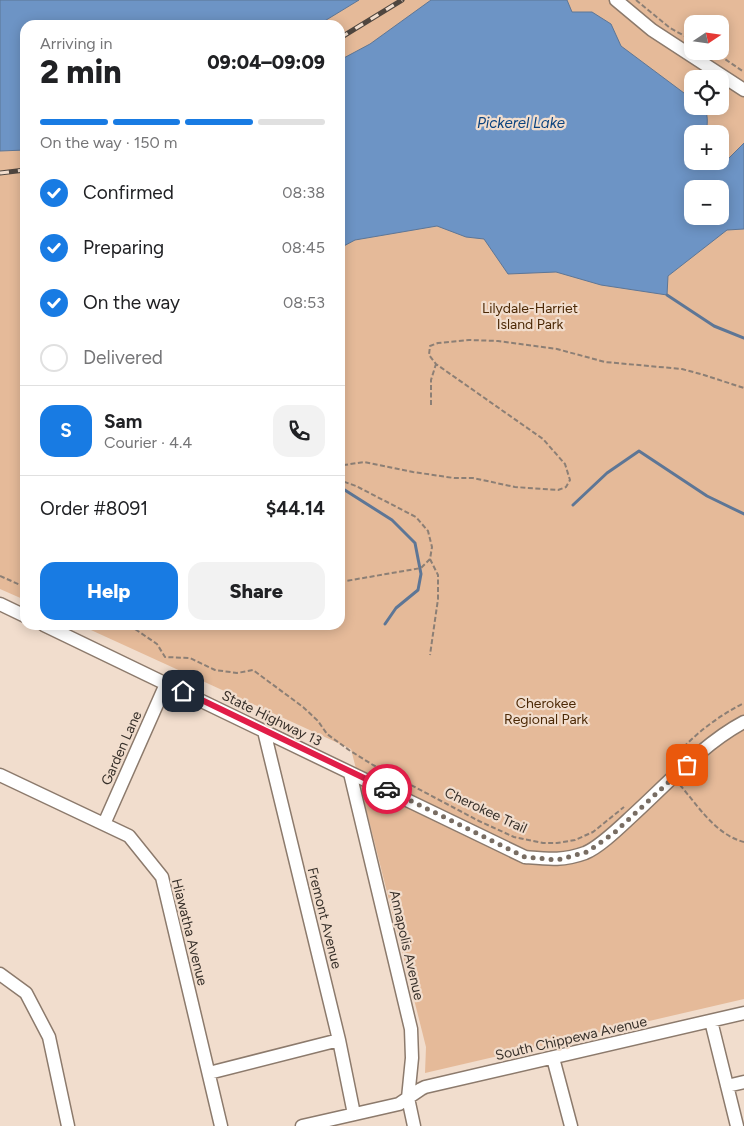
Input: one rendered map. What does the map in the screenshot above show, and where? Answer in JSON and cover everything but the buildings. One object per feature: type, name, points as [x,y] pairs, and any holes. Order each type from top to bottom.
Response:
[{"type":"street","points":[[616,0],[652,30],[744,90]]},
{"type":"street","points":[[0,604],[20,614]]},
{"type":"street","name":"State Highway 13","points":[[54,630],[525,857],[557,860],[587,852],[614,833],[728,730],[744,722]]},
{"type":"street","name":"Garden Lane","points":[[104,824],[166,684]]},
{"type":"street","name":"Fremont Avenue","points":[[264,731],[339,1040],[354,1114]]},
{"type":"street","name":"Annapolis Avenue","points":[[350,773],[411,1028],[412,1058],[408,1098],[414,1126]]},
{"type":"street","name":"Hiawatha Avenue","points":[[0,775],[129,836],[162,877],[221,1126]]},
{"type":"street","points":[[0,974],[26,993],[49,1037],[68,1126]]},
{"type":"street","name":"South Chippewa Avenue","points":[[302,1126],[399,1104],[421,1089],[744,1013]]},
{"type":"street","points":[[711,1021],[737,1126]]},
{"type":"street","points":[[209,1073],[339,1040]]},
{"type":"street","points":[[553,1058],[570,1126]]},
{"type":"street","points":[[727,1086],[744,1082]]},
{"type":"path","points":[[636,0],[670,28],[684,36]]},
{"type":"path","points":[[726,60],[744,72]]},
{"type":"path","points":[[345,466],[364,462],[413,472],[454,478],[473,478],[515,487],[558,490],[566,487],[570,480],[565,464],[543,439],[436,364],[428,355],[430,346],[438,343],[469,340],[498,341],[557,349],[606,362],[682,370],[744,388]]},
{"type":"path","points":[[431,405],[431,380],[436,364]]},
{"type":"path","points":[[345,482],[416,516],[428,531],[432,547],[430,559],[421,568],[345,581]]},
{"type":"path","points":[[430,559],[438,575],[438,599],[430,655]]},
{"type":"path","points":[[0,576],[20,585]]},
{"type":"path","name":"Cherokee Trail","points":[[136,630],[156,644],[165,658],[190,658],[215,670],[237,673],[253,670],[303,707],[318,721],[327,734],[359,756],[479,821],[514,837],[535,842],[557,843],[575,840],[593,832],[625,806]]},
{"type":"path","points":[[666,769],[686,745],[713,722],[744,703]]},
{"type":"path","points":[[370,771],[374,765]]},
{"type":"path","points":[[680,785],[717,828],[738,841],[744,842]]},
{"type":"green space","points":[[0,0],[744,0],[744,999],[425,1073],[426,1047],[351,749],[91,630],[345,630],[345,20],[20,20],[20,598],[0,589]]},
{"type":"water","points":[[0,0],[359,0],[326,20],[20,20],[20,150],[0,151]]},
{"type":"water","name":"Pickerel Lake","points":[[431,0],[567,0],[572,12],[592,12],[611,24],[621,46],[684,93],[684,115],[706,115],[707,125],[684,125],[684,170],[729,170],[729,158],[744,143],[744,229],[727,230],[668,276],[667,295],[601,285],[556,272],[508,274],[484,239],[466,237],[437,226],[355,240],[345,245],[345,57],[370,44]]},
{"type":"waterway","points":[[667,295],[714,326],[744,338]]},
{"type":"waterway","points":[[573,505],[607,473],[639,451],[707,496],[744,514]]},
{"type":"waterway","points":[[345,490],[392,520],[415,543],[421,574],[418,590],[396,608],[385,624]]},
{"type":"railway","points":[[345,35],[402,0]]},
{"type":"railway","points":[[0,173],[20,171]]},
{"type":"way so far","points":[[387,789],[525,857],[557,860],[587,852],[614,833],[687,765]]},
{"type":"route","points":[[183,691],[350,773],[387,789]]},
{"type":"park label","name":"Lilydale-Harriet Island Park","points":[[530,316]]},
{"type":"park label","name":"Cherokee Regional Park","points":[[546,712]]}]
